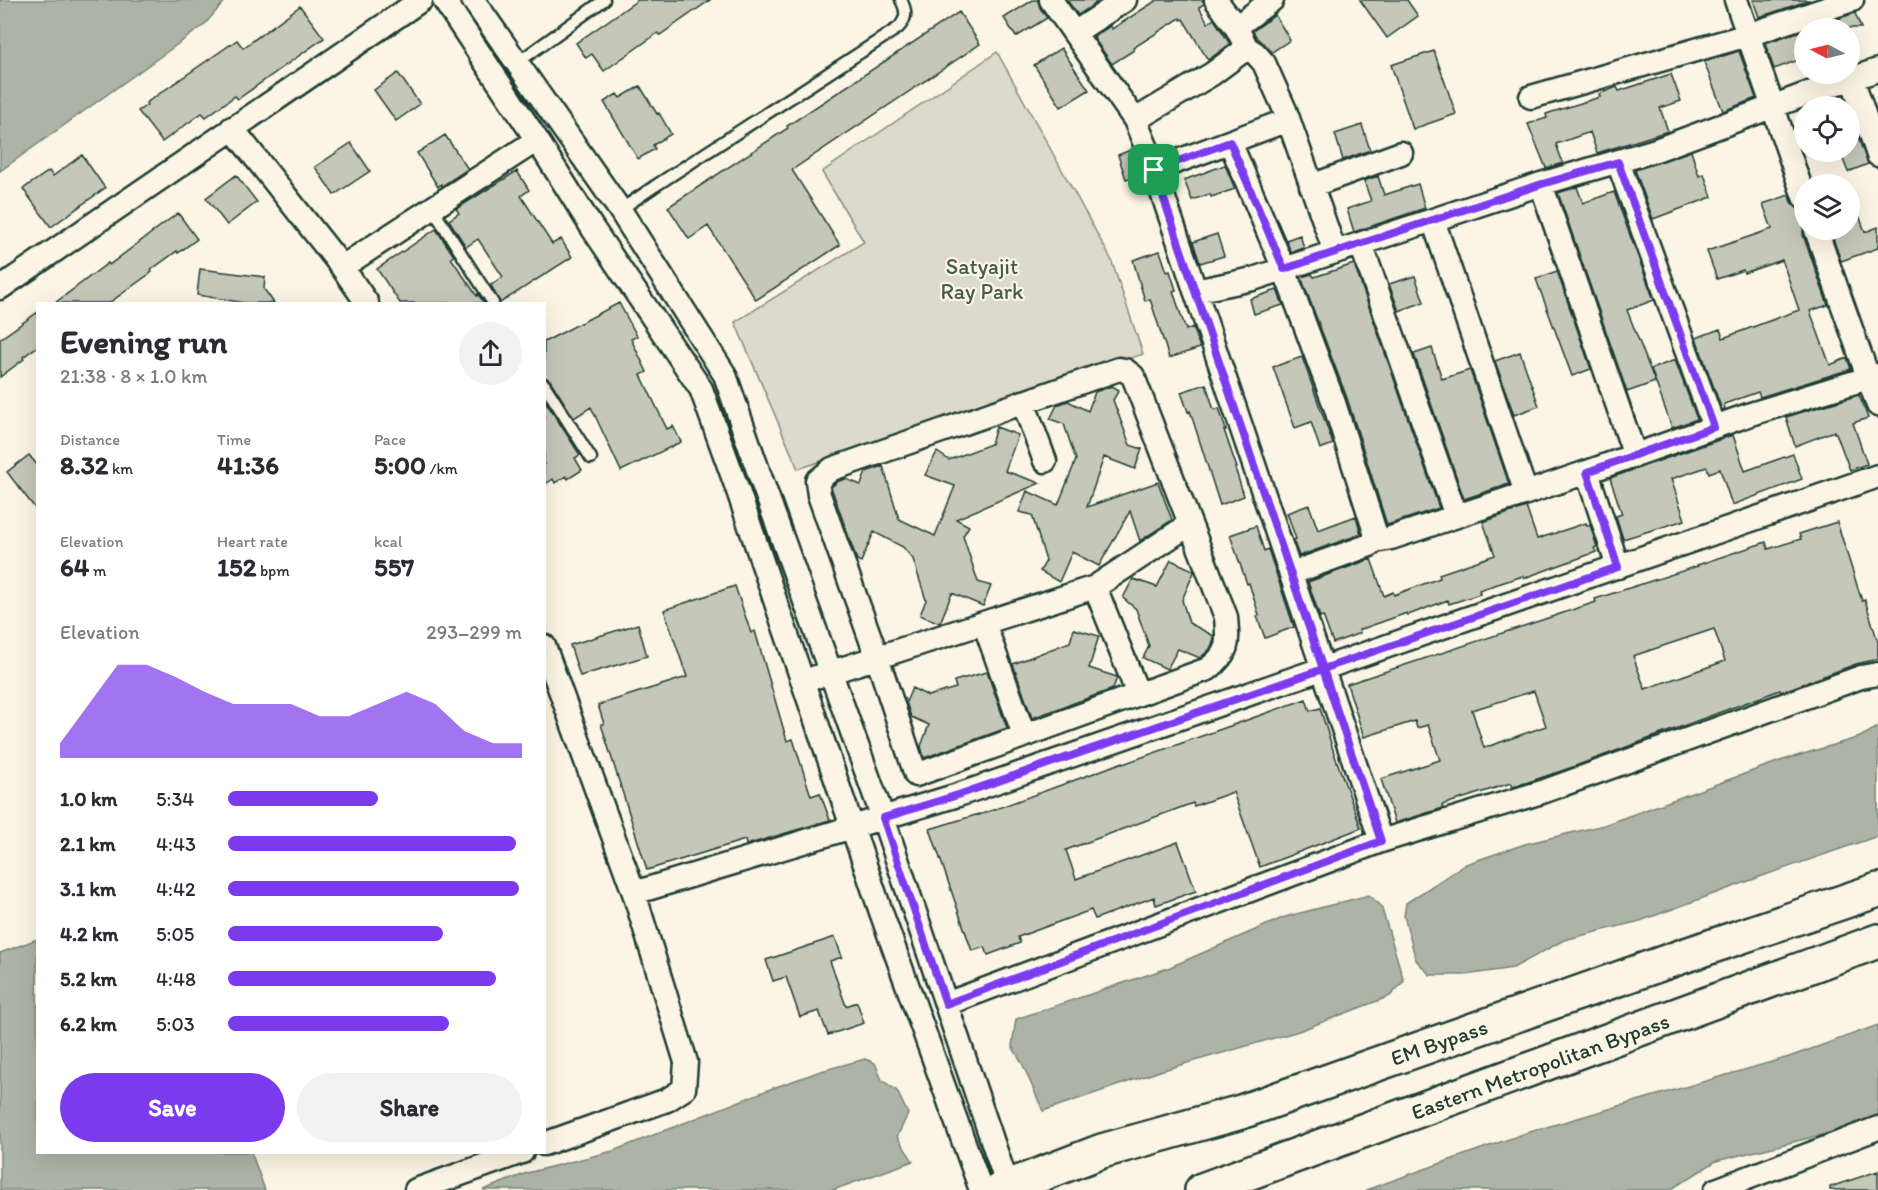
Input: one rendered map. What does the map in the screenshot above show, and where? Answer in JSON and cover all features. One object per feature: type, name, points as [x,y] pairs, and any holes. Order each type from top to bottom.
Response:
[{"type":"main road","name":"EM Bypass","points":[[996,1189],[1102,1151],[1241,1112],[1683,956],[1878,890]]},
{"type":"main road","name":"Eastern Metropolitan Bypass","points":[[1202,1190],[1878,941]]},
{"type":"street","points":[[0,288],[421,0]]},
{"type":"street","points":[[444,0],[593,229],[701,389],[908,988],[996,1189]]},
{"type":"street","points":[[473,0],[620,210],[725,375],[883,818],[946,1004],[996,1189]]},
{"type":"street","points":[[1051,0],[1135,120],[1292,573],[1381,841]]},
{"type":"street","points":[[1074,33],[1125,0]]},
{"type":"street","points":[[1216,0],[1236,27],[1247,48],[1264,63],[1288,120],[1335,252]]},
{"type":"street","points":[[1236,27],[1272,0]]},
{"type":"street","points":[[1736,0],[1796,174]]},
{"type":"street","points":[[1531,97],[1748,35],[1852,0]]},
{"type":"street","points":[[1135,120],[1212,74],[1247,48]]},
{"type":"street","points":[[1860,75],[1878,69]]},
{"type":"street","points":[[1195,291],[1253,279],[1542,184],[1656,150],[1835,84]]},
{"type":"street","points":[[1854,84],[1878,155]]},
{"type":"street","points":[[1154,170],[1288,120]]},
{"type":"street","points":[[232,128],[342,267],[366,302]]},
{"type":"street","points":[[342,267],[537,140]]},
{"type":"street","points":[[1230,142],[1284,269],[1334,403],[1376,541]]},
{"type":"street","points":[[1311,186],[1401,153]]},
{"type":"street","points":[[1618,162],[1714,427]]},
{"type":"street","points":[[1542,184],[1635,456]]},
{"type":"street","points":[[593,229],[620,210]]},
{"type":"street","points":[[1433,220],[1526,494]]},
{"type":"street","points":[[1820,240],[1874,376],[1878,405]]},
{"type":"street","points":[[1361,243],[1456,516]]},
{"type":"street","points":[[1125,370],[1133,376],[1226,617],[1228,640],[1222,658],[1208,669],[916,775],[819,495],[817,481],[832,469],[1023,402],[1110,371],[1125,370]]},
{"type":"street","points":[[1292,573],[1376,541],[1526,494],[1751,414],[1874,376]]},
{"type":"street","points":[[1023,402],[1045,461]]},
{"type":"street","points":[[1587,472],[1618,567]]},
{"type":"street","points":[[737,488],[761,479]]},
{"type":"street","points":[[634,893],[958,795],[1618,567],[1876,483]]},
{"type":"street","points":[[803,682],[1095,587],[1190,524]]},
{"type":"street","points":[[1095,587],[1138,694]]},
{"type":"street","points":[[984,623],[1024,735]]},
{"type":"street","points":[[546,651],[634,893],[686,1062],[684,1089],[667,1100],[546,1143]]},
{"type":"street","points":[[946,1004],[1381,841],[1542,792],[1861,677],[1878,674]]},
{"type":"street","points":[[908,988],[937,979]]},
{"type":"street","points":[[1716,1190],[1878,1128]]},
{"type":"street","points":[[416,1190],[516,1154]]},
{"type":"lane","points":[[517,63],[604,0]]},
{"type":"lane","points":[[620,210],[898,28],[906,17],[906,9],[902,0]]},
{"type":"lane","points":[[432,208],[492,302]]},
{"type":"lane","points":[[546,387],[591,458]]},
{"type":"green space","name":"Satyajit Ray Park","points":[[997,52],[1111,259],[1143,354],[798,469],[735,322],[864,242],[822,172]]},
{"type":"shaded area","points":[[0,0],[226,0],[203,26],[0,171]]},
{"type":"shaded area","points":[[1878,727],[1878,836],[1640,921],[1564,940],[1513,968],[1465,975],[1430,975],[1416,960],[1404,916],[1406,903],[1466,864],[1525,844],[1604,825],[1780,761],[1860,737]]},
{"type":"shaded area","points":[[1369,895],[1381,906],[1404,981],[1390,996],[1299,1031],[1163,1070],[1043,1111],[1012,1046],[1016,1019],[1168,968],[1285,917]]},
{"type":"shaded area","points":[[36,939],[36,1154],[252,1154],[265,1190],[0,1190],[0,953]]},
{"type":"shaded area","points":[[1878,1025],[1878,1118],[1825,1134],[1716,1161],[1670,1190],[1366,1190],[1526,1133],[1789,1057]]},
{"type":"shaded area","points":[[865,1059],[875,1063],[882,1080],[897,1091],[908,1114],[897,1137],[913,1161],[833,1190],[483,1190],[527,1173],[613,1151],[773,1088]]},
{"type":"building","points":[[638,0],[710,0],[604,71],[592,54],[586,58],[576,43]]},
{"type":"building","points":[[1033,0],[1038,0],[1047,18],[1016,37],[1004,18]]},
{"type":"building","points":[[1067,0],[1094,0],[1096,3],[1078,15]]},
{"type":"building","points":[[1157,0],[1203,0],[1204,4],[1199,7],[1208,23],[1214,19],[1230,44],[1208,60],[1183,19],[1180,18],[1112,64],[1093,37],[1110,26],[1112,29]]},
{"type":"building","points":[[1360,0],[1407,0],[1418,16],[1387,38]]},
{"type":"building","points":[[1753,0],[1810,0],[1759,17]]},
{"type":"building","points":[[300,6],[324,38],[238,99],[235,96],[206,117],[202,113],[162,142],[138,111],[147,105],[146,103],[237,40],[243,48]]},
{"type":"building","points":[[959,12],[980,44],[792,170],[840,245],[756,300],[708,226],[689,239],[668,207]]},
{"type":"building","points":[[1855,13],[1857,18],[1840,18]]},
{"type":"building","points":[[1275,15],[1290,40],[1272,52],[1253,31]]},
{"type":"building","points":[[1794,33],[1794,62],[1774,69],[1765,43]]},
{"type":"building","points":[[1061,48],[1089,90],[1061,107],[1034,65]]},
{"type":"building","points":[[1434,51],[1456,114],[1413,129],[1391,65]]},
{"type":"building","points":[[1739,51],[1756,98],[1723,111],[1704,62]]},
{"type":"building","points":[[398,73],[420,104],[396,121],[374,90]]},
{"type":"building","points":[[1671,74],[1681,101],[1660,108],[1668,131],[1597,153],[1590,132],[1556,144],[1563,163],[1546,168],[1528,124],[1547,118],[1546,114],[1600,97],[1599,94],[1617,87],[1619,91]]},
{"type":"building","points":[[640,86],[671,134],[653,145],[655,149],[638,159],[604,102],[617,94],[620,98]]},
{"type":"building","points":[[1362,125],[1370,150],[1343,160],[1335,134]]},
{"type":"building","points":[[445,135],[468,169],[438,187],[417,153]]},
{"type":"building","points":[[1860,142],[1868,164],[1848,172],[1844,162],[1860,162]]},
{"type":"building","points":[[351,143],[370,171],[334,195],[315,167]]},
{"type":"building","points":[[1133,149],[1141,174],[1126,179],[1118,155]]},
{"type":"building","points":[[1691,151],[1699,176],[1704,174],[1712,197],[1653,219],[1635,170]]},
{"type":"building","points":[[82,155],[105,188],[51,227],[23,189],[49,171],[53,176]]},
{"type":"building","points":[[1225,165],[1235,189],[1211,197],[1210,194],[1192,200],[1184,180]]},
{"type":"building","points":[[517,171],[529,190],[521,196],[552,244],[561,239],[572,257],[500,302],[491,285],[503,277],[478,239],[466,247],[449,220],[459,213],[456,209]]},
{"type":"building","points":[[236,175],[257,202],[227,225],[206,198]]},
{"type":"building","points":[[1378,176],[1384,195],[1418,184],[1425,208],[1354,232],[1347,209],[1371,201],[1364,181]]},
{"type":"building","points":[[1577,187],[1583,203],[1614,192],[1654,300],[1627,310],[1655,382],[1627,392],[1558,193]]},
{"type":"building","points":[[1789,195],[1794,205],[1794,240],[1805,240],[1828,305],[1810,311],[1830,365],[1847,358],[1851,369],[1760,397],[1758,392],[1724,404],[1725,409],[1722,410],[1696,338],[1720,329],[1723,338],[1799,310],[1782,260],[1744,273],[1743,270],[1717,279],[1707,251],[1772,229],[1763,204]]},
{"type":"building","points":[[178,213],[197,239],[178,253],[177,251],[110,302],[56,302],[108,263],[109,265]]},
{"type":"building","points":[[1860,218],[1865,232],[1878,227],[1878,248],[1841,261],[1834,240],[1860,240]]},
{"type":"building","points":[[436,229],[454,256],[451,258],[483,302],[399,302],[377,269]]},
{"type":"building","points":[[1217,234],[1224,256],[1200,263],[1193,242]]},
{"type":"building","points":[[1300,235],[1304,248],[1291,252],[1286,240]]},
{"type":"building","points":[[1160,251],[1167,272],[1170,271],[1176,290],[1173,291],[1186,330],[1193,327],[1200,348],[1169,358],[1150,299],[1145,301],[1133,260]]},
{"type":"building","points":[[1354,264],[1439,508],[1387,525],[1347,398],[1301,277],[1312,274],[1314,277]]},
{"type":"building","points":[[200,269],[265,277],[264,289],[273,302],[239,302],[197,295]]},
{"type":"building","points":[[1557,271],[1591,369],[1572,376],[1536,279]]},
{"type":"building","points":[[1415,276],[1424,302],[1399,311],[1389,284]]},
{"type":"building","points":[[1277,290],[1283,305],[1254,314],[1250,299]]},
{"type":"building","points":[[619,303],[637,336],[631,339],[647,372],[641,375],[667,429],[673,426],[681,442],[621,471],[591,407],[574,418],[550,380],[546,378],[546,341]]},
{"type":"building","points":[[36,313],[36,347],[0,377],[0,339]]},
{"type":"building","points":[[1432,348],[1442,379],[1470,370],[1509,484],[1464,499],[1414,354]]},
{"type":"building","points":[[1520,352],[1539,406],[1514,415],[1495,361]]},
{"type":"building","points":[[1302,357],[1333,444],[1320,449],[1311,422],[1295,428],[1273,367]]},
{"type":"building","points":[[1675,360],[1697,419],[1672,428],[1651,369]]},
{"type":"building","points":[[1206,384],[1214,410],[1219,408],[1244,496],[1220,505],[1190,411],[1188,412],[1181,392]]},
{"type":"building","points":[[1112,386],[1119,390],[1113,400],[1130,445],[1142,449],[1135,469],[1104,457],[1087,507],[1158,482],[1172,520],[1140,541],[1130,511],[1099,566],[1072,552],[1059,582],[1040,571],[1046,561],[1032,515],[1019,512],[1027,491],[1058,505],[1076,460],[1064,424],[1050,419],[1057,405],[1068,401],[1088,411],[1095,392]]},
{"type":"building","points":[[1859,395],[1868,418],[1853,423],[1867,464],[1850,470],[1834,431],[1795,446],[1786,417]]},
{"type":"building","points":[[546,402],[580,455],[575,458],[582,470],[568,479],[566,476],[555,483],[553,479],[546,484]]},
{"type":"building","points":[[996,427],[1018,435],[1005,471],[1040,483],[956,519],[969,526],[963,536],[978,582],[991,586],[983,606],[952,593],[940,623],[920,615],[926,600],[913,559],[903,547],[874,532],[861,562],[857,560],[831,487],[846,479],[861,485],[866,472],[883,466],[899,519],[935,536],[955,486],[925,475],[937,452],[949,460],[991,444]]},
{"type":"building","points":[[1733,435],[1745,471],[1793,454],[1802,479],[1732,505],[1720,469],[1709,473],[1707,467],[1671,479],[1685,520],[1623,539],[1616,516],[1622,514],[1610,478]]},
{"type":"building","points":[[29,455],[36,464],[36,509],[7,472]]},
{"type":"building","points":[[1309,505],[1318,530],[1356,516],[1361,534],[1299,556],[1287,513]]},
{"type":"building","points":[[1526,507],[1537,539],[1586,523],[1587,526],[1590,525],[1597,547],[1594,548],[1596,552],[1524,578],[1523,576],[1479,590],[1480,594],[1449,604],[1448,600],[1408,615],[1407,613],[1359,630],[1360,633],[1333,643],[1323,616],[1320,617],[1308,582],[1371,559],[1384,596],[1393,592],[1394,595],[1440,578],[1439,574],[1495,555],[1483,522]]},
{"type":"building","points":[[1837,522],[1862,601],[1865,600],[1878,642],[1878,659],[1856,664],[1781,692],[1780,690],[1570,768],[1513,787],[1511,783],[1395,823],[1381,779],[1440,760],[1428,725],[1417,728],[1415,721],[1364,737],[1347,684],[1596,602],[1595,599],[1766,542],[1768,549],[1801,539],[1799,534]],"holes":[[[1714,629],[1725,661],[1645,689],[1633,656]],[[1534,691],[1546,726],[1484,748],[1472,710]]]},
{"type":"building","points":[[1256,526],[1264,551],[1268,549],[1294,627],[1265,638],[1249,583],[1247,584],[1230,535]]},
{"type":"building","points":[[1171,560],[1193,570],[1182,600],[1189,623],[1214,636],[1214,639],[1210,649],[1200,658],[1178,649],[1167,669],[1143,658],[1149,646],[1136,609],[1123,598],[1133,579],[1157,587]]},
{"type":"building","points":[[735,586],[751,633],[755,631],[787,741],[793,739],[811,796],[820,793],[830,820],[746,845],[745,840],[647,870],[601,724],[604,724],[598,705],[687,677],[664,610]]},
{"type":"building","points":[[638,624],[647,656],[580,676],[570,645]]},
{"type":"building","points":[[1074,629],[1099,636],[1089,668],[1117,677],[1113,689],[1032,718],[1013,664],[1070,642]]},
{"type":"building","points":[[987,672],[1007,728],[924,758],[921,746],[929,725],[911,717],[906,702],[912,688],[928,696],[956,688],[954,681]]},
{"type":"building","points":[[1306,699],[1310,711],[1320,708],[1361,828],[1260,867],[1233,792],[1194,806],[1193,803],[1066,850],[1076,879],[1178,842],[1196,891],[1156,905],[1154,897],[1095,919],[1091,910],[1018,937],[1020,943],[988,955],[985,947],[972,951],[930,829],[979,815],[1123,762],[1123,764]]},
{"type":"building","points":[[835,937],[842,957],[830,961],[846,1006],[857,1002],[864,1023],[828,1035],[819,1011],[800,1017],[786,977],[773,981],[766,960]]},
{"type":"building","points":[[1878,1171],[1878,1190],[1830,1190],[1830,1187]]},
{"type":"route","points":[[1154,170],[1230,142],[1284,269],[1542,184],[1618,162],[1714,427],[1587,472],[1618,567],[1323,669],[1381,841],[946,1004],[883,818],[958,795],[1323,669],[1154,170]]}]
